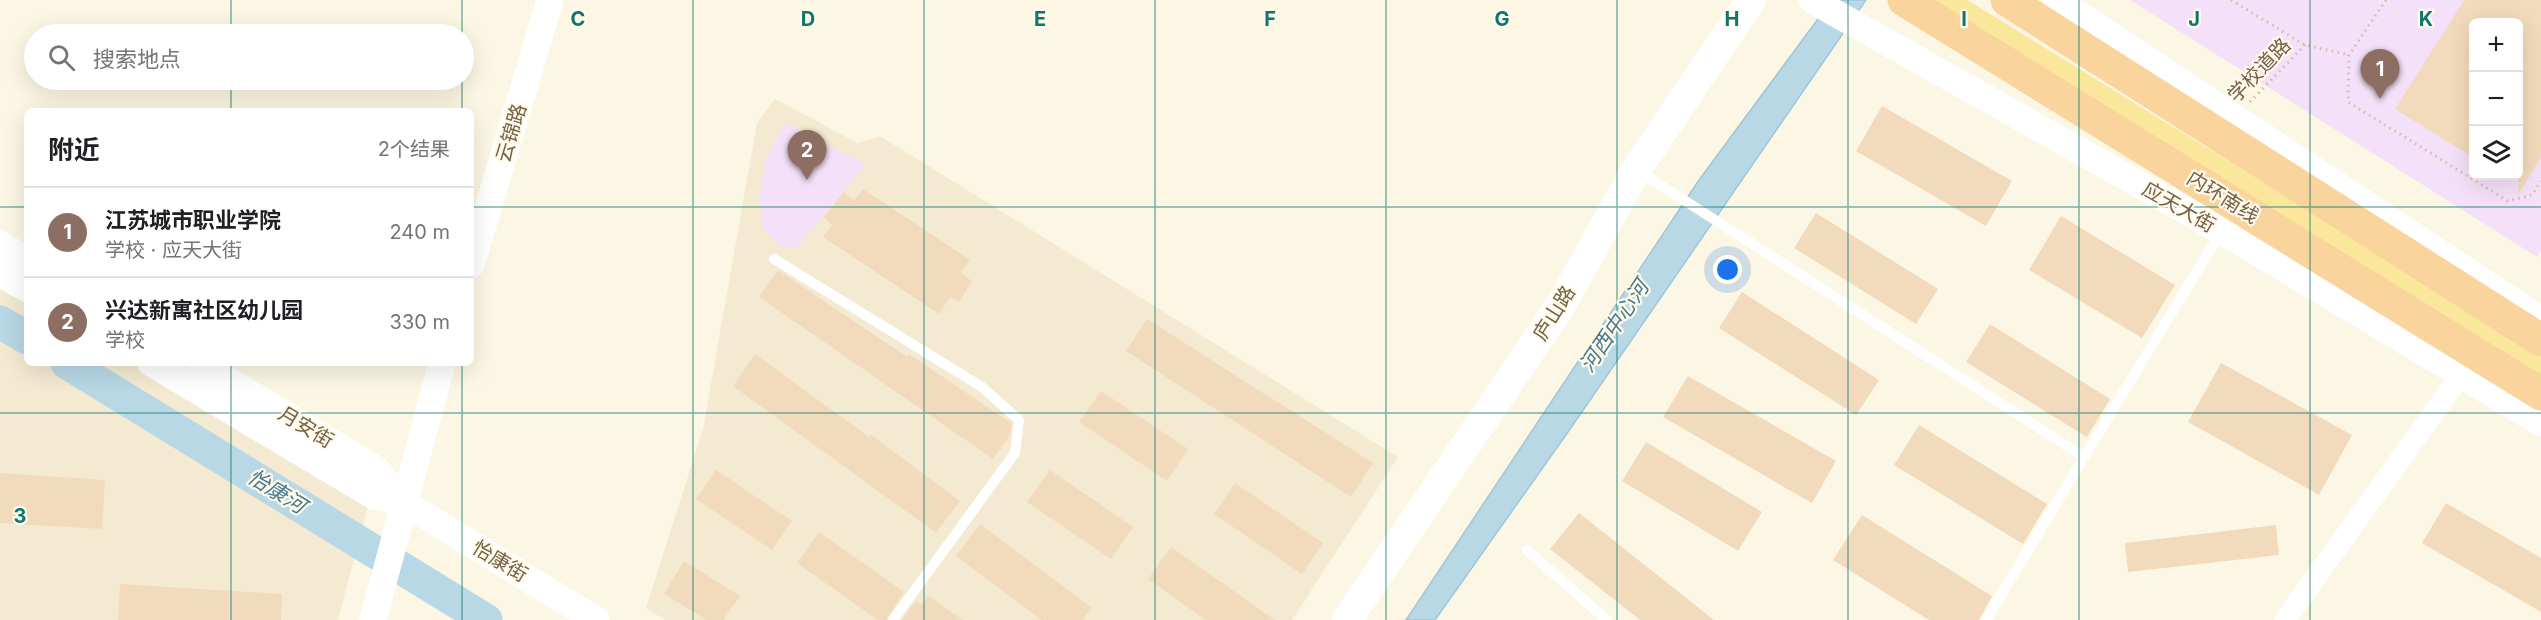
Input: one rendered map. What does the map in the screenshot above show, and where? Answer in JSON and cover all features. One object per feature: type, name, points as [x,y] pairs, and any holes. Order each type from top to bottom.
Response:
[{"type":"highway","points":[[1895,0],[1936,10]]},
{"type":"highway","name":"内环南线","points":[[1904,0],[1936,10],[2541,394]]},
{"type":"highway","points":[[2007,0],[2369,233],[2541,340]]},
{"type":"main road","name":"庐山路","points":[[1347,620],[1561,305],[1751,0]]},
{"type":"main road","points":[[1964,0],[2541,356]]},
{"type":"main road","points":[[1936,10],[2541,373]]},
{"type":"street","name":"云锦路","points":[[474,255],[550,0]]},
{"type":"street","name":"应天大街","points":[[1812,0],[2222,231],[2541,423]]},
{"type":"street","points":[[2056,0],[2541,320]]},
{"type":"street","points":[[0,244],[24,258]]},
{"type":"street","points":[[0,273],[24,287]]},
{"type":"street","points":[[156,366],[372,495],[403,502]]},
{"type":"street","name":"月安街","points":[[204,366],[376,469],[403,502]]},
{"type":"street","points":[[375,610],[441,366]]},
{"type":"street","points":[[2285,620],[2461,375]]},
{"type":"street","name":"怡康街","points":[[403,502],[596,620]]},
{"type":"lane","points":[[1643,174],[2084,457]]},
{"type":"lane","points":[[1986,620],[2222,231]]},
{"type":"lane","points":[[774,259],[982,387],[1019,420],[1015,453],[893,620]]},
{"type":"lane","points":[[1527,550],[1607,620]]},
{"type":"path","name":"学校道路","points":[[2231,0],[2305,45],[2349,55]]},
{"type":"path","points":[[2386,0],[2349,55],[2348,102],[2508,201],[2532,195],[2541,182]]},
{"type":"path","name":"学校道路","points":[[2235,117],[2305,45]]},
{"type":"shaded area","points":[[2130,0],[2541,0],[2541,251],[2537,257]]},
{"type":"shaded area","points":[[775,99],[858,143],[880,136],[1398,457],[1292,620],[665,620],[646,608],[703,429],[757,123]]},
{"type":"shaded area","points":[[784,123],[866,164],[797,247],[781,247],[762,226],[760,196],[764,164]]},
{"type":"shaded area","points":[[0,273],[24,287],[24,366],[156,366],[371,495],[338,620],[0,620]]},
{"type":"water","name":"河西中心河","points":[[1832,0],[1866,0],[1568,432],[1435,620],[1406,620],[1699,180]]},
{"type":"building","points":[[2464,0],[2541,0],[2541,157],[2518,195],[2518,180],[2523,180],[2523,18],[2469,18],[2469,155],[2395,109]]},
{"type":"building","points":[[1882,106],[2012,181],[1986,226],[1856,151]]},
{"type":"building","points":[[863,189],[970,260],[961,273],[972,281],[959,302],[950,297],[939,314],[823,237],[832,225],[824,217],[844,192],[854,201]]},
{"type":"building","points":[[1816,213],[1938,289],[1916,324],[1794,248]]},
{"type":"building","points":[[2061,216],[2175,285],[2142,338],[2029,270]]},
{"type":"building","points":[[778,270],[907,357],[909,354],[1011,423],[1010,435],[993,459],[759,297]]},
{"type":"building","points":[[1742,292],[1879,380],[1856,415],[1719,328]]},
{"type":"building","points":[[1147,319],[1373,463],[1351,497],[1126,351]]},
{"type":"building","points":[[1990,324],[2110,399],[2087,437],[1966,362]]},
{"type":"building","points":[[755,354],[960,501],[936,533],[733,386]]},
{"type":"building","points":[[2221,363],[2352,435],[2319,495],[2188,422]]},
{"type":"building","points":[[1688,376],[1836,461],[1812,503],[1663,417]]},
{"type":"building","points":[[1101,391],[1188,449],[1167,481],[1079,422]]},
{"type":"building","points":[[1919,425],[2047,504],[2023,544],[1894,465]]},
{"type":"building","points":[[1646,442],[1762,512],[1738,551],[1622,481]]},
{"type":"building","points":[[716,470],[792,521],[772,550],[696,499]]},
{"type":"building","points":[[1050,470],[1133,527],[1111,559],[1027,502]]},
{"type":"building","points":[[0,473],[105,480],[102,529],[0,523]]},
{"type":"building","points":[[1235,483],[1323,543],[1302,574],[1214,514]]},
{"type":"building","points":[[2446,503],[2541,558],[2541,612],[2422,543]]},
{"type":"building","points":[[1579,513],[1714,620],[1640,620],[1550,549]]},
{"type":"building","points":[[1862,515],[1992,596],[1979,620],[1929,620],[1833,560]]},
{"type":"building","points":[[980,524],[1092,608],[1082,620],[1042,620],[956,556]]},
{"type":"building","points":[[2276,525],[2279,555],[2128,572],[2125,543]]},
{"type":"building","points":[[819,532],[904,592],[886,620],[878,620],[797,563]]},
{"type":"building","points":[[1171,547],[1275,620],[1206,620],[1148,579]]},
{"type":"building","points":[[684,561],[740,596],[723,620],[707,620],[664,594]]},
{"type":"building","points":[[120,584],[282,594],[281,620],[118,620]]},
{"type":"building","points":[[928,596],[963,620],[902,620],[916,601],[922,605]]},
{"type":"waterway","name":"怡康河","points":[[0,322],[24,336]]},
{"type":"waterway","name":"怡康河","points":[[72,366],[486,620]]},
{"type":"place","name":"江苏城市职业学院","points":[[2380,99]]},
{"type":"place","name":"兴达新寓社区幼儿园","points":[[807,180]]}]
